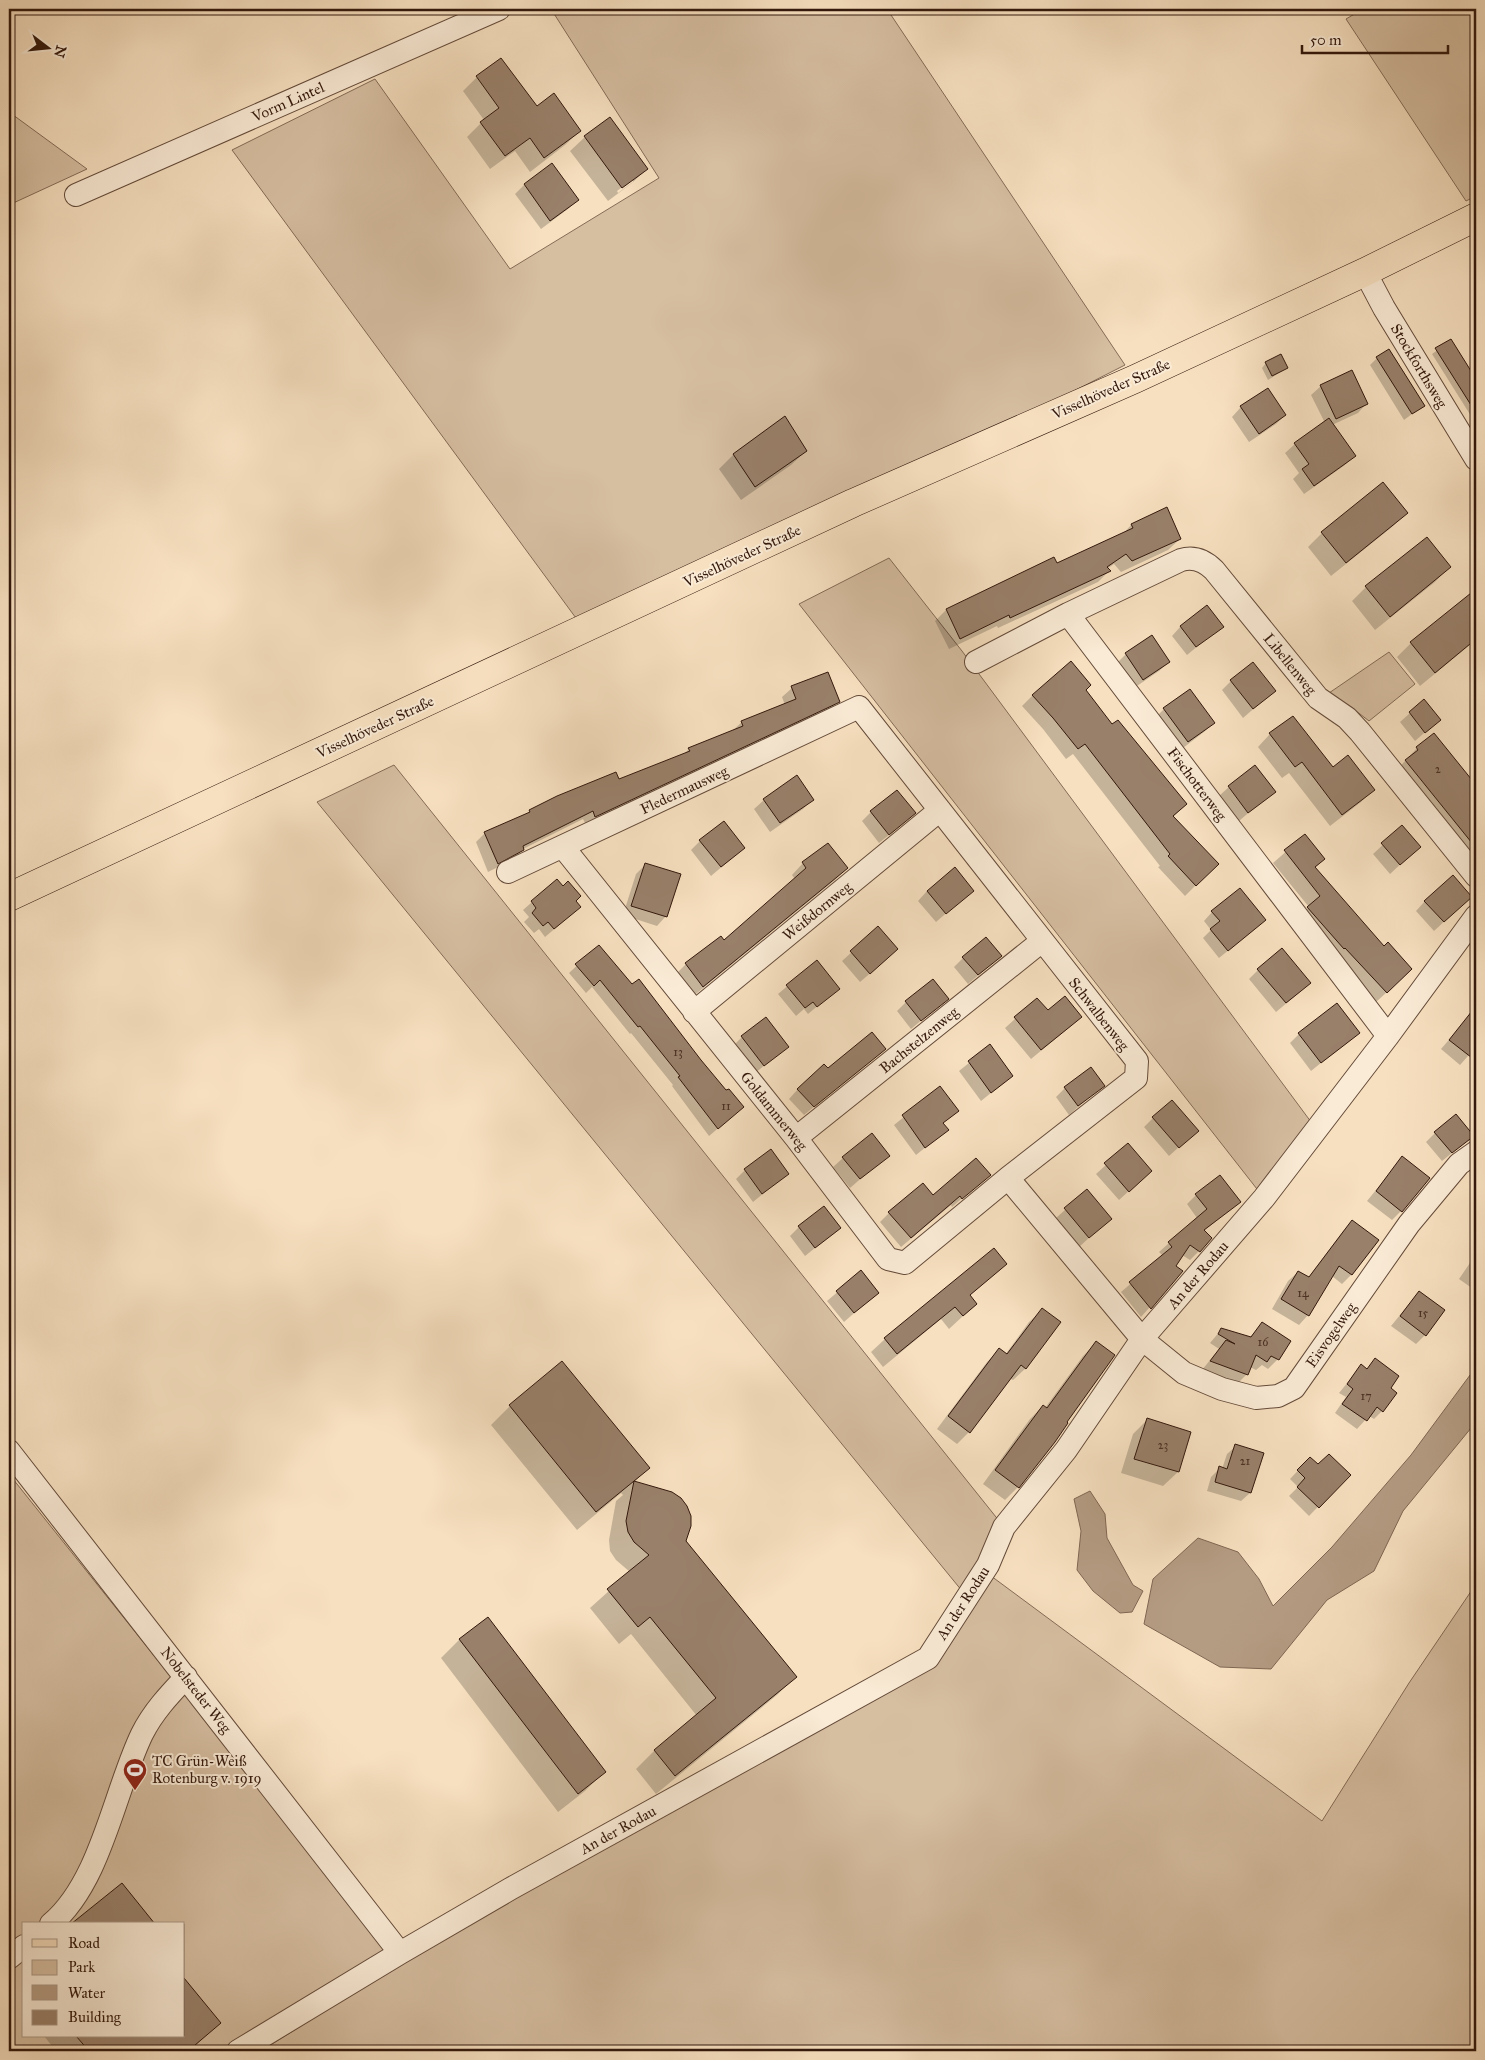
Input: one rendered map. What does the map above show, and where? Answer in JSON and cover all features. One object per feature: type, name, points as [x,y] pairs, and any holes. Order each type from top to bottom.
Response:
[{"type":"main road","name":"Visselhöveder Straße","points":[[9,897],[844,508],[1135,379],[1365,272],[1476,217]]},
{"type":"street","name":"Vorm Lintel","points":[[76,195],[499,9]]},
{"type":"street","name":"Stockforthsweg","points":[[1365,272],[1384,308],[1476,459]]},
{"type":"street","name":"Libellenweg","points":[[1068,614],[1181,560],[1190,558],[1204,562],[1214,570],[1318,698],[1352,722],[1476,876]]},
{"type":"street","points":[[976,662],[1068,614]]},
{"type":"street","name":"Fischotterweg","points":[[1068,614],[1388,1036]]},
{"type":"street","name":"Schwalbenweg","points":[[859,707],[1137,1061],[1136,1078],[1008,1178]]},
{"type":"street","name":"Fledermausweg","points":[[508,872],[859,707]]},
{"type":"street","name":"Weißdornweg","points":[[694,1012],[940,810]]},
{"type":"street","name":"Goldammerweg","points":[[563,847],[796,1138],[888,1259],[905,1263],[1008,1178]]},
{"type":"street","name":"An der Rodau","points":[[238,2051],[510,1889],[928,1658],[988,1565],[1004,1527],[1066,1450],[1142,1339],[1264,1198],[1388,1036],[1476,916]]},
{"type":"street","name":"Bachstelzenweg","points":[[796,1138],[1042,941]]},
{"type":"street","name":"Eisvogelweg","points":[[1142,1339],[1184,1373],[1222,1390],[1256,1398],[1278,1396],[1294,1388],[1408,1224],[1459,1164],[1476,1152]]},
{"type":"street","points":[[1008,1178],[1142,1339]]},
{"type":"street","name":"Nobelsteder Weg","points":[[9,1451],[400,1953]]},
{"type":"street","points":[[53,1922],[70,1905],[84,1883],[142,1734],[156,1710],[186,1677]]},
{"type":"street","points":[[9,1958],[22,1948]]},
{"type":"green space","points":[[551,9],[887,9],[1125,365],[853,503],[584,629],[232,150],[375,79],[510,269],[659,178]]},
{"type":"green space","points":[[1363,9],[1476,9],[1476,196],[1466,201],[1346,19]]},
{"type":"green space","points":[[9,112],[87,169],[9,205]]},
{"type":"green space","points":[[889,558],[962,651],[1317,1130],[1264,1198],[799,604]]},
{"type":"green space","points":[[1389,652],[1415,684],[1369,721],[1329,693]]},
{"type":"green space","points":[[394,765],[1004,1527],[967,1597],[317,802]]},
{"type":"green space","name":"TC Grün-Weiß Rotenburg v. 1919","points":[[9,1474],[390,1951],[230,2051],[9,2051]]},
{"type":"green space","points":[[987,1573],[1322,1821],[1409,1683],[1476,1584],[1476,2051],[261,2051],[510,1895],[929,1660]]},
{"type":"water","points":[[1476,1367],[1476,1422],[1403,1511],[1374,1571],[1327,1600],[1271,1669],[1220,1667],[1144,1624],[1153,1579],[1198,1538],[1238,1552],[1259,1579],[1273,1606],[1332,1547],[1411,1455]]},
{"type":"water","points":[[1090,1491],[1105,1514],[1107,1538],[1133,1585],[1143,1591],[1132,1612],[1120,1613],[1093,1591],[1077,1570],[1081,1531],[1074,1499]]},
{"type":"building","points":[[501,58],[537,106],[554,93],[581,131],[544,158],[530,138],[505,156],[480,122],[499,108],[476,76]]},
{"type":"building","points":[[610,117],[648,169],[622,188],[584,136]]},
{"type":"building","points":[[552,163],[579,200],[550,221],[524,184]]},
{"type":"building","points":[[1451,339],[1476,379],[1476,413],[1435,348]]},
{"type":"building","points":[[1389,349],[1425,406],[1412,414],[1376,357]]},
{"type":"building","points":[[1281,354],[1288,368],[1272,376],[1265,362]]},
{"type":"building","points":[[1352,370],[1368,404],[1336,419],[1320,385]]},
{"type":"building","points":[[1268,388],[1286,415],[1259,434],[1240,406]]},
{"type":"building","points":[[785,416],[807,451],[755,487],[733,454]]},
{"type":"building","points":[[1329,418],[1356,456],[1314,486],[1302,469],[1309,464],[1294,443]]},
{"type":"building","points":[[1383,482],[1408,513],[1346,563],[1321,532]]},
{"type":"building","points":[[1167,507],[1181,539],[1132,561],[1126,554],[1107,567],[1111,571],[1010,618],[1009,615],[960,639],[946,609],[1054,557],[1057,563],[1133,528],[1131,524]]},
{"type":"building","points":[[1427,537],[1451,567],[1390,617],[1365,586]]},
{"type":"building","points":[[1476,589],[1476,639],[1435,673],[1410,642]]},
{"type":"building","points":[[1207,605],[1224,627],[1196,647],[1180,626]]},
{"type":"building","points":[[1152,635],[1170,662],[1143,680],[1125,653]]},
{"type":"building","points":[[1071,661],[1091,685],[1086,690],[1112,724],[1118,720],[1187,804],[1173,816],[1219,864],[1196,886],[1168,856],[1170,854],[1085,744],[1078,749],[1032,695]]},
{"type":"building","points":[[1253,662],[1276,691],[1253,709],[1230,680]]},
{"type":"building","points":[[828,672],[840,702],[595,817],[593,811],[523,846],[524,850],[498,864],[484,832],[530,812],[529,810],[557,796],[616,772],[619,779],[690,751],[688,748],[743,726],[741,721],[796,699],[791,686]]},
{"type":"building","points":[[1190,689],[1215,723],[1188,742],[1163,708]]},
{"type":"building","points":[[1424,699],[1441,720],[1425,733],[1409,712]]},
{"type":"building","points":[[1293,716],[1333,767],[1348,755],[1375,790],[1342,815],[1302,762],[1295,767],[1269,733]]},
{"type":"building","points":[[1434,733],[1476,785],[1476,848],[1405,760],[1418,750],[1416,747]]},
{"type":"building","points":[[1255,765],[1276,792],[1248,813],[1228,786]]},
{"type":"building","points":[[797,775],[814,800],[780,823],[763,799]]},
{"type":"building","points":[[897,790],[916,813],[889,835],[870,811]]},
{"type":"building","points":[[724,821],[745,848],[721,867],[699,840]]},
{"type":"building","points":[[1402,825],[1421,847],[1400,865],[1381,843]]},
{"type":"building","points":[[1305,834],[1325,859],[1315,867],[1384,946],[1388,942],[1412,969],[1387,993],[1344,949],[1307,907],[1320,896],[1284,850]]},
{"type":"building","points":[[828,843],[848,868],[703,987],[685,963],[721,936],[724,940],[806,868],[802,862]]},
{"type":"building","points":[[645,863],[681,874],[667,917],[631,906]]},
{"type":"building","points":[[955,867],[974,891],[946,914],[927,891]]},
{"type":"building","points":[[1453,875],[1472,897],[1444,922],[1424,901]]},
{"type":"building","points":[[557,879],[563,886],[568,881],[581,896],[576,901],[581,907],[554,929],[548,922],[543,926],[532,913],[536,908],[531,901]]},
{"type":"building","points":[[1240,888],[1266,920],[1228,951],[1210,929],[1220,921],[1211,911]]},
{"type":"building","points":[[878,926],[898,949],[870,974],[850,951]]},
{"type":"building","points":[[986,937],[1002,956],[978,975],[962,957]]},
{"type":"building","points":[[599,945],[632,984],[639,979],[701,1060],[726,1090],[729,1089],[744,1107],[718,1129],[678,1077],[680,1076],[640,1026],[638,1027],[600,980],[594,986],[575,964]]},
{"type":"building","points":[[1282,948],[1311,983],[1286,1003],[1257,969]]},
{"type":"building","points":[[817,960],[840,989],[817,1007],[813,1002],[805,1008],[786,985]]},
{"type":"building","points":[[933,979],[949,999],[921,1021],[905,1001]]},
{"type":"building","points":[[1065,996],[1082,1017],[1041,1050],[1014,1017],[1037,998],[1048,1010]]},
{"type":"building","points":[[1337,1003],[1360,1033],[1321,1063],[1298,1033]]},
{"type":"building","points":[[1476,1006],[1476,1061],[1449,1040]]},
{"type":"building","points":[[766,1017],[789,1047],[764,1066],[741,1036]]},
{"type":"building","points":[[872,1032],[886,1049],[814,1107],[797,1089],[824,1064],[828,1068]]},
{"type":"building","points":[[990,1044],[1013,1076],[991,1093],[968,1061]]},
{"type":"building","points":[[1091,1067],[1105,1086],[1078,1106],[1064,1087]]},
{"type":"building","points":[[940,1086],[959,1111],[943,1123],[949,1130],[925,1148],[902,1115]]},
{"type":"building","points":[[1172,1100],[1199,1131],[1179,1148],[1152,1117]]},
{"type":"building","points":[[1456,1114],[1474,1136],[1452,1153],[1434,1132]]},
{"type":"building","points":[[872,1133],[890,1156],[860,1179],[842,1157]]},
{"type":"building","points":[[1128,1143],[1152,1171],[1129,1192],[1104,1163]]},
{"type":"building","points":[[771,1149],[789,1174],[762,1194],[744,1169]]},
{"type":"building","points":[[1402,1156],[1430,1178],[1402,1212],[1376,1191]]},
{"type":"building","points":[[976,1158],[991,1175],[962,1199],[960,1196],[911,1238],[888,1212],[923,1183],[933,1195]]},
{"type":"building","points":[[1220,1175],[1241,1202],[1204,1230],[1212,1238],[1200,1252],[1190,1245],[1176,1266],[1183,1271],[1151,1309],[1129,1282],[1172,1247],[1168,1242],[1207,1209],[1195,1194]]},
{"type":"building","points":[[1087,1189],[1112,1219],[1089,1238],[1064,1208]]},
{"type":"building","points":[[824,1206],[841,1228],[815,1248],[798,1226]]},
{"type":"building","points":[[1352,1220],[1379,1240],[1352,1275],[1339,1266],[1309,1316],[1281,1299],[1298,1271],[1309,1277]]},
{"type":"building","points":[[994,1248],[1007,1264],[970,1295],[977,1304],[963,1316],[955,1307],[897,1354],[884,1338]]},
{"type":"building","points":[[861,1270],[879,1293],[854,1313],[836,1291]]},
{"type":"building","points":[[1419,1291],[1445,1310],[1426,1336],[1400,1316]]},
{"type":"building","points":[[1042,1308],[1061,1322],[1026,1369],[1021,1365],[970,1433],[948,1416],[999,1348],[1007,1354]]},
{"type":"building","points":[[1262,1322],[1291,1341],[1279,1360],[1271,1356],[1267,1362],[1256,1355],[1248,1375],[1210,1361],[1226,1340],[1235,1344],[1218,1334],[1221,1328],[1251,1337]]},
{"type":"building","points":[[1096,1341],[1115,1355],[1055,1442],[1019,1488],[995,1470],[1043,1405],[1047,1408]]},
{"type":"building","points":[[1375,1358],[1399,1376],[1391,1388],[1397,1393],[1383,1412],[1377,1407],[1367,1421],[1342,1404],[1353,1389],[1347,1384],[1361,1364],[1367,1369]]},
{"type":"building","points":[[562,1361],[650,1468],[596,1512],[509,1405]]},
{"type":"building","points":[[1147,1418],[1191,1432],[1179,1472],[1134,1459]]},
{"type":"building","points":[[1235,1444],[1264,1453],[1251,1493],[1215,1482],[1219,1466],[1227,1469]]},
{"type":"building","points":[[1329,1454],[1351,1475],[1319,1508],[1297,1487],[1305,1478],[1297,1470],[1310,1457],[1318,1464]]},
{"type":"building","points":[[634,1481],[672,1492],[681,1498],[691,1516],[691,1526],[686,1541],[797,1677],[675,1776],[654,1750],[716,1698],[650,1617],[638,1627],[607,1589],[649,1555],[634,1542],[628,1532],[626,1521]]},
{"type":"building","points":[[488,1617],[606,1772],[578,1794],[459,1639]]},
{"type":"building","points":[[122,1883],[153,1922],[73,1922]]},
{"type":"building","points":[[185,1979],[221,2023],[188,2051],[89,2051],[78,2038],[185,2038]]},
{"type":"place","name":"TC Grün-Weiß Rotenburg v. 1919","points":[[135,1791]]}]
